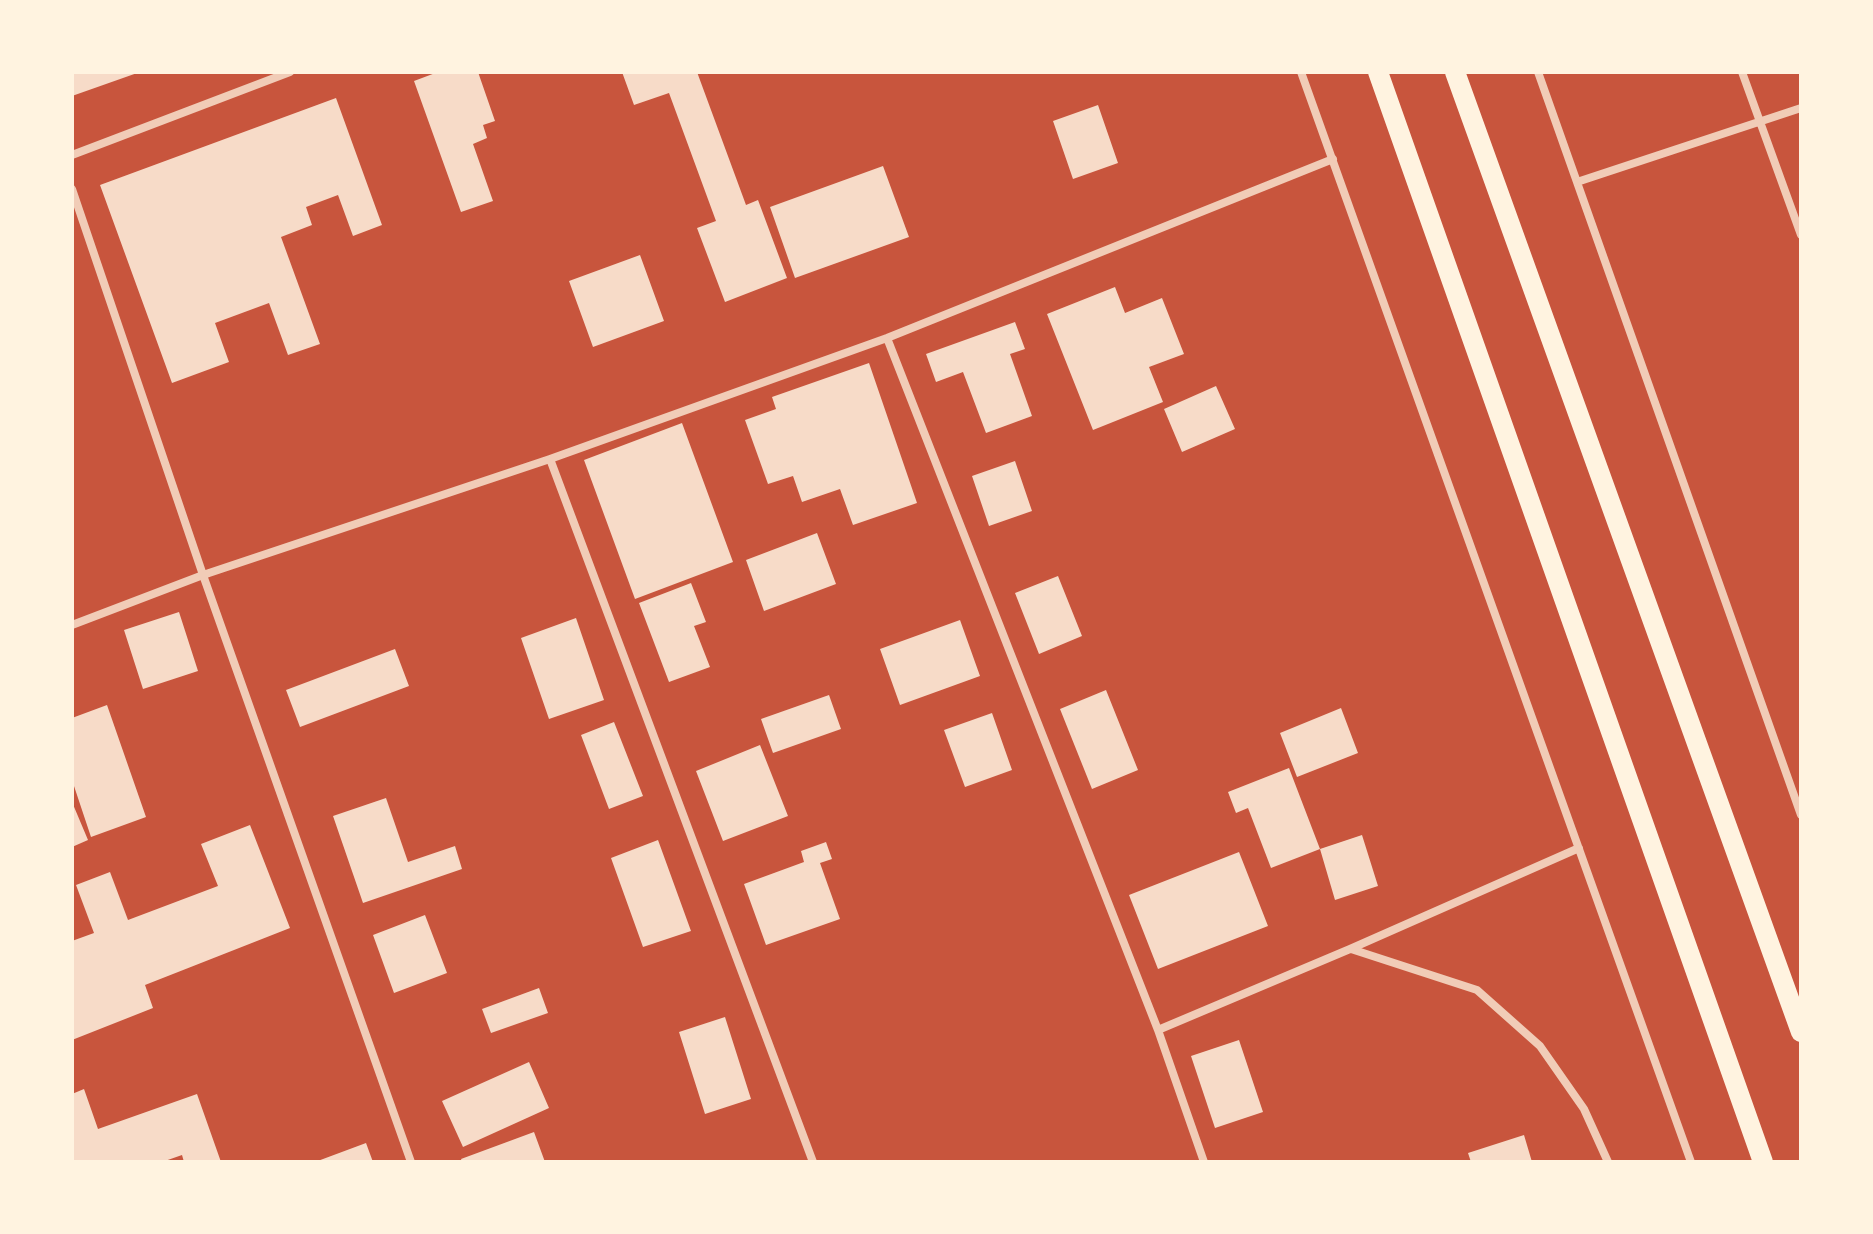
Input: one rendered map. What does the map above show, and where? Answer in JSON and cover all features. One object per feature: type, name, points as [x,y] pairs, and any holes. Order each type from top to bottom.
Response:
[{"type":"main road","points":[[1378,72],[1763,1162]]},
{"type":"main road","points":[[1455,72],[1801,1032]]},
{"type":"street","points":[[72,155],[290,72]]},
{"type":"street","points":[[1301,72],[1691,1162]]},
{"type":"street","points":[[1538,72],[1801,815]]},
{"type":"street","points":[[1742,72],[1801,235]]},
{"type":"street","points":[[1577,182],[1801,108]]},
{"type":"street","points":[[72,625],[203,575],[550,459],[887,338],[1333,159]]},
{"type":"street","points":[[72,189],[203,575],[411,1162]]},
{"type":"street","points":[[887,338],[1158,1030],[1204,1162]]},
{"type":"street","points":[[550,459],[813,1162]]},
{"type":"street","points":[[1158,1030],[1579,848]]},
{"type":"street","points":[[1350,949],[1477,990],[1540,1046],[1584,1109],[1608,1162]]},
{"type":"building","points":[[72,72],[140,72],[72,96]]},
{"type":"building","points":[[438,72],[478,72],[495,121],[483,125],[487,138],[473,144],[493,201],[461,212],[414,81]]},
{"type":"building","points":[[622,72],[697,72],[746,205],[758,200],[787,278],[725,302],[697,228],[716,221],[669,93],[634,105]]},
{"type":"building","points":[[336,98],[382,225],[353,236],[338,195],[306,207],[312,225],[281,237],[320,344],[288,355],[269,303],[215,323],[229,362],[172,383],[100,185]]},
{"type":"building","points":[[1098,105],[1118,163],[1073,179],[1053,121]]},
{"type":"building","points":[[883,166],[909,237],[795,278],[770,207]]},
{"type":"building","points":[[640,255],[664,321],[593,347],[569,281]]},
{"type":"building","points":[[1115,287],[1125,313],[1162,298],[1184,354],[1149,367],[1163,402],[1093,430],[1047,314]]},
{"type":"building","points":[[1015,322],[1025,349],[1010,354],[1032,416],[986,433],[963,372],[936,382],[926,354]]},
{"type":"building","points":[[869,363],[917,503],[853,525],[840,489],[802,502],[793,476],[768,484],[745,420],[776,409],[772,397]]},
{"type":"building","points":[[1216,386],[1235,429],[1182,452],[1164,409]]},
{"type":"building","points":[[682,423],[733,562],[635,599],[584,460]]},
{"type":"building","points":[[1015,461],[1032,511],[989,526],[972,476]]},
{"type":"building","points":[[817,533],[836,584],[764,611],[746,560]]},
{"type":"building","points":[[1058,576],[1082,636],[1039,654],[1015,593]]},
{"type":"building","points":[[691,583],[706,622],[694,626],[710,667],[669,682],[639,603]]},
{"type":"building","points":[[179,612],[198,671],[143,689],[124,630]]},
{"type":"building","points":[[576,618],[604,700],[549,719],[521,638]]},
{"type":"building","points":[[960,620],[980,676],[900,705],[880,649]]},
{"type":"building","points":[[395,649],[409,686],[300,727],[286,690]]},
{"type":"building","points":[[1106,690],[1138,770],[1092,789],[1060,709]]},
{"type":"building","points":[[829,695],[841,729],[773,753],[761,719]]},
{"type":"building","points":[[107,705],[146,817],[91,837],[72,780],[72,718]]},
{"type":"building","points":[[1341,708],[1358,753],[1297,777],[1280,733]]},
{"type":"building","points":[[992,713],[1012,770],[965,787],[944,730]]},
{"type":"building","points":[[614,722],[643,796],[609,809],[581,735]]},
{"type":"building","points":[[760,745],[788,816],[723,841],[696,771]]},
{"type":"building","points":[[1289,768],[1320,849],[1271,868],[1248,808],[1236,813],[1228,792]]},
{"type":"building","points":[[386,798],[408,862],[455,846],[462,869],[363,903],[333,816]]},
{"type":"building","points":[[72,802],[88,840],[72,847]]},
{"type":"building","points":[[250,825],[290,928],[145,985],[153,1008],[72,1040],[72,941],[94,933],[76,885],[110,872],[128,920],[218,886],[201,844]]},
{"type":"building","points":[[1362,835],[1378,886],[1335,900],[1320,849]]},
{"type":"building","points":[[658,840],[691,931],[643,947],[611,858]]},
{"type":"building","points":[[826,842],[832,859],[820,863],[840,919],[766,945],[744,884],[804,862],[801,851]]},
{"type":"building","points":[[1239,852],[1268,926],[1158,969],[1129,895]]},
{"type":"building","points":[[425,915],[447,973],[394,993],[373,935]]},
{"type":"building","points":[[539,988],[548,1013],[491,1033],[482,1009]]},
{"type":"building","points":[[725,1017],[751,1099],[705,1114],[679,1032]]},
{"type":"building","points":[[1239,1040],[1263,1112],[1215,1128],[1191,1056]]},
{"type":"building","points":[[529,1062],[549,1108],[463,1147],[442,1101]]},
{"type":"building","points":[[84,1089],[98,1129],[197,1094],[221,1162],[184,1162],[182,1155],[162,1162],[72,1162],[72,1094]]},
{"type":"building","points":[[534,1132],[545,1162],[462,1162],[461,1159]]},
{"type":"building","points":[[1524,1135],[1532,1162],[1471,1162],[1468,1153]]},
{"type":"building","points":[[366,1143],[373,1162],[315,1162]]}]
